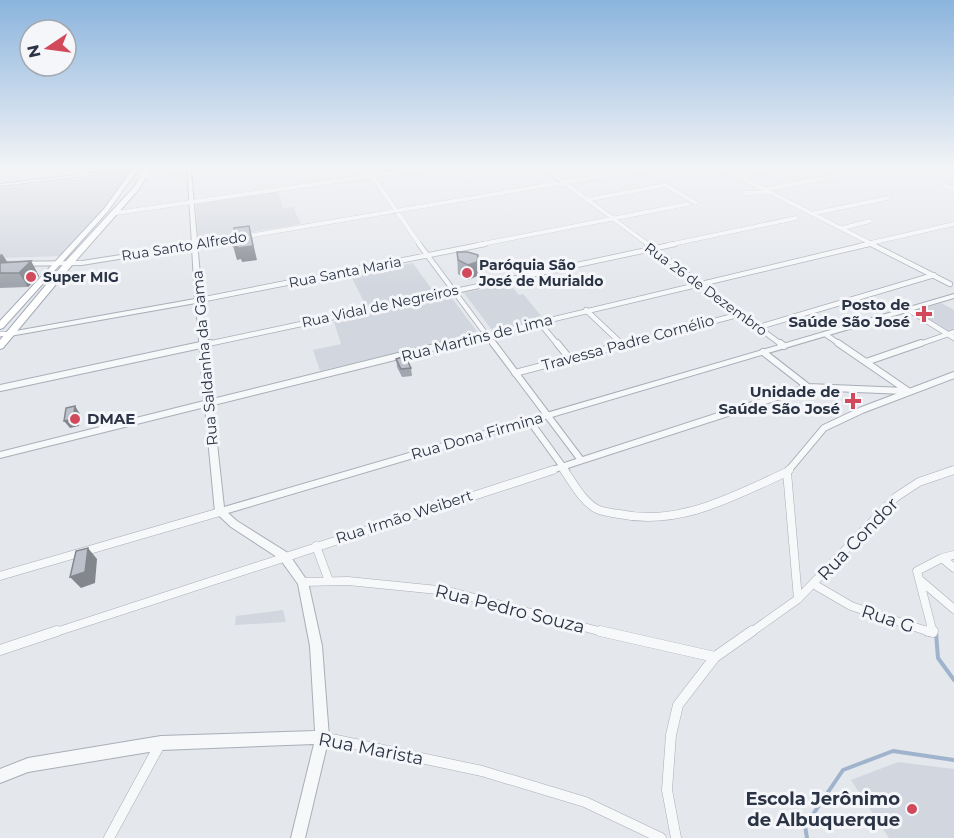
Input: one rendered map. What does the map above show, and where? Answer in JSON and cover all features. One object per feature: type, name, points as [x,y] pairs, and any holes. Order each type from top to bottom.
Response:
[{"type":"main road","points":[[0,326],[109,206]]},
{"type":"main road","points":[[0,346],[5,334],[122,206]]},
{"type":"street","points":[[116,213],[164,206]]},
{"type":"street","name":"Rua Saldanha da Gama","points":[[192,206],[202,344],[220,512]]},
{"type":"street","points":[[393,206],[427,256],[581,460]]},
{"type":"street","name":"Rua Santo Alfredo","points":[[0,264],[69,263],[195,245],[420,206]]},
{"type":"street","name":"Rua 26 de Dezembro","points":[[594,206],[784,346]]},
{"type":"street","name":"Rua Santa Maria","points":[[5,334],[200,300],[677,206]]},
{"type":"street","points":[[799,206],[950,284]]},
{"type":"street","points":[[814,214],[851,206]]},
{"type":"street","name":"Rua Vidal de Negreiros","points":[[0,388],[796,218]]},
{"type":"street","points":[[842,228],[870,221]]},
{"type":"street","name":"Rua Martins de Lima","points":[[0,455],[586,310],[954,224]]},
{"type":"street","points":[[759,327],[934,275]]},
{"type":"street","name":"Rua Dona Firmina","points":[[0,576],[954,296]]},
{"type":"street","points":[[586,310],[623,345]]},
{"type":"street","points":[[909,310],[952,335]]},
{"type":"street","name":"Travessa Padre Cornélio","points":[[515,373],[741,314]]},
{"type":"street","points":[[539,322],[570,359]]},
{"type":"street","points":[[825,334],[909,391]]},
{"type":"street","points":[[866,362],[952,335]]},
{"type":"street","points":[[763,352],[808,387],[909,391]]},
{"type":"street","points":[[529,420],[588,503],[598,510],[631,518],[682,515],[711,506],[786,472],[824,428],[909,391],[954,375]]},
{"type":"street","name":"Rua Irmão Weibert","points":[[0,650],[808,387]]},
{"type":"street","name":"Rua Condor","points":[[676,838],[667,790],[670,735],[678,705],[715,657],[798,599],[814,585],[896,497],[920,482],[954,470]]},
{"type":"street","points":[[786,472],[798,599]]},
{"type":"street","points":[[220,512],[234,524],[284,556],[303,582],[316,646],[322,737],[298,838]]},
{"type":"street","points":[[316,546],[329,581]]},
{"type":"street","points":[[954,555],[942,558],[918,570],[919,580],[954,609]]},
{"type":"street","points":[[942,558],[954,568]]},
{"type":"street","name":"Rua G","points":[[814,585],[851,606],[933,633],[919,580]]},
{"type":"street","name":"Rua Pedro Souza","points":[[303,582],[329,581],[448,591],[598,631],[715,657]]},
{"type":"street","name":"Rua Marista","points":[[0,776],[28,765],[161,742],[322,737],[482,771],[585,802],[661,838]]},
{"type":"street","points":[[109,838],[161,742]]},
{"type":"shaded area","points":[[0,206],[106,206],[60,256],[0,258]]},
{"type":"shaded area","points":[[196,206],[293,207],[301,224],[198,241]]},
{"type":"shaded area","points":[[413,263],[433,291],[366,306],[350,274]]},
{"type":"shaded area","points":[[509,284],[519,295],[523,294],[543,318],[492,330],[464,293]]},
{"type":"shaded area","points":[[451,297],[478,333],[320,371],[313,350],[341,344],[334,322]]},
{"type":"shaded area","points":[[941,303],[954,310],[954,329],[948,331],[915,311]]},
{"type":"shaded area","points":[[283,610],[286,622],[235,625],[236,616]]},
{"type":"shaded area","name":"Escola Jerônimo de Albuquerque","points":[[898,762],[954,769],[954,838],[889,838],[851,780]]},
{"type":"building","points":[[249,226],[253,246],[238,248],[237,245],[233,246],[231,236],[235,235],[234,228]]},
{"type":"building","points":[[457,252],[478,255],[477,262],[468,265],[458,260]]},
{"type":"building","points":[[31,261],[19,273],[0,273],[0,263]]},
{"type":"building","points":[[405,356],[411,368],[401,369],[396,359]]},
{"type":"building","points":[[75,406],[73,419],[64,421],[66,408]]},
{"type":"building","points":[[88,548],[85,572],[70,577],[76,551]]},
{"type":"waterway","points":[[936,633],[938,658],[954,680]]},
{"type":"waterway","points":[[807,838],[805,826],[843,770],[893,751],[954,760]]},
{"type":"place","name":"Paróquia São José de Murialdo","points":[[467,273]]},
{"type":"place","name":"Super MIG","points":[[31,277]]},
{"type":"place","name":"Posto de Saúde São José","points":[[924,314]]},
{"type":"place","name":"Unidade de Saúde São José","points":[[853,401]]},
{"type":"place","name":"DMAE","points":[[75,419]]},
{"type":"place","name":"Escola Jerônimo de Albuquerque","points":[[912,809]]}]
